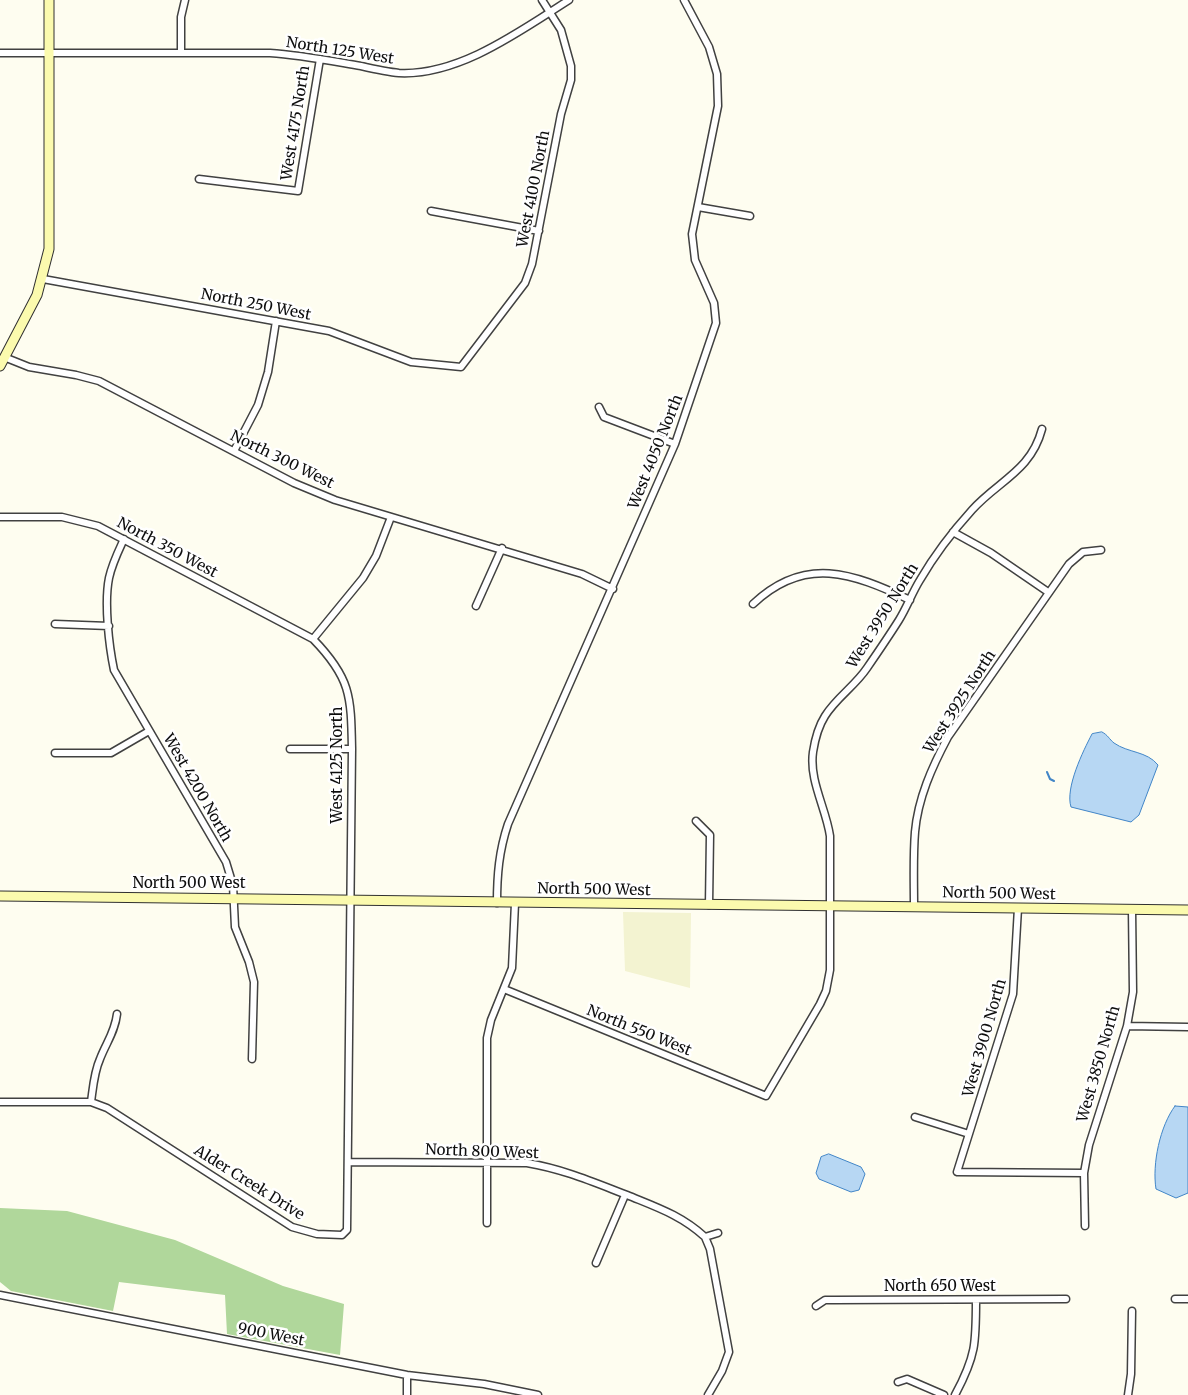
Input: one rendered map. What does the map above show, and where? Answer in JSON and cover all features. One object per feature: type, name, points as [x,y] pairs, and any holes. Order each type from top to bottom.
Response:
[{"type":"street","points":[[0,366],[29,312],[43,279],[49,249],[49,0]]},
{"type":"street","points":[[181,53],[181,18],[185,0]]},
{"type":"street","name":"West 4100 North","points":[[461,367],[525,283],[532,264],[561,114],[571,80],[568,47],[561,30],[542,0]]},
{"type":"street","name":"North 125 West","points":[[0,53],[270,53],[320,59],[398,73],[420,72],[473,57],[497,45],[569,0]]},
{"type":"street","name":"West 4050 North","points":[[497,903],[497,868],[508,824],[613,589],[675,444],[716,323],[714,303],[695,260],[692,234],[718,106],[718,74],[710,47],[684,0]]},
{"type":"street","name":"West 4175 North","points":[[199,179],[298,191],[320,59]]},
{"type":"street","points":[[698,207],[750,216]]},
{"type":"street","points":[[431,211],[538,232]]},
{"type":"street","name":"North 250 West","points":[[43,279],[276,320],[329,332],[411,362],[461,367]]},
{"type":"street","points":[[234,451],[258,405],[268,372],[276,320]]},
{"type":"street","name":"North 300 West","points":[[4,357],[48,372],[76,374],[99,381],[294,483],[336,500],[502,548],[582,574],[613,589]]},
{"type":"street","points":[[599,408],[604,417],[675,444]]},
{"type":"street","name":"West 3950 North","points":[[766,1096],[820,1004],[826,991],[830,970],[830,836],[827,816],[817,790],[812,769],[816,734],[825,716],[861,677],[910,600],[919,580],[953,532],[976,505],[1014,475],[1028,460],[1038,442],[1042,429]]},
{"type":"street","name":"North 350 West","points":[[0,517],[62,517],[98,526],[313,639]]},
{"type":"street","points":[[313,639],[363,578],[376,556],[391,517]]},
{"type":"street","points":[[953,532],[990,553],[1048,592]]},
{"type":"street","name":"West 4200 North","points":[[124,539],[114,562],[109,581],[109,646],[114,670],[226,862],[234,898],[236,927],[252,970],[254,982],[252,1059]]},
{"type":"street","points":[[476,606],[502,548]]},
{"type":"street","name":"West 3925 North","points":[[914,907],[915,832],[921,802],[932,766],[948,737],[1069,564],[1083,552],[1101,550]]},
{"type":"street","points":[[753,604],[770,588],[795,577],[821,574],[852,576],[910,600]]},
{"type":"street","points":[[55,624],[109,626]]},
{"type":"street","name":"West 4125 North","points":[[313,639],[328,654],[345,683],[351,702],[350,899]]},
{"type":"street","points":[[55,753],[111,753],[149,731]]},
{"type":"street","points":[[290,749],[352,748]]},
{"type":"street","points":[[696,821],[710,836],[709,905]]},
{"type":"street","name":"North 500 West","points":[[0,896],[1188,910]]},
{"type":"street","name":"Alder Creek Drive","points":[[0,1102],[91,1102],[117,1113],[279,1220],[305,1231],[342,1235],[347,1230],[350,899]]},
{"type":"street","points":[[487,1223],[487,1038],[490,1020],[512,968],[515,903]]},
{"type":"street","name":"West 3900 North","points":[[1018,908],[1014,994],[957,1172],[1084,1173]]},
{"type":"street","name":"West 3850 North","points":[[1085,1226],[1084,1173],[1088,1145],[1127,1026],[1133,992],[1132,909]]},
{"type":"street","name":"North 550 West","points":[[504,989],[766,1096]]},
{"type":"street","points":[[91,1102],[93,1083],[99,1060],[115,1030],[117,1014]]},
{"type":"street","points":[[1127,1026],[1188,1027]]},
{"type":"street","points":[[915,1117],[969,1134]]},
{"type":"street","name":"North 800 West","points":[[348,1162],[527,1163],[555,1168],[688,1222],[705,1237]]},
{"type":"street","points":[[596,1263],[624,1195]]},
{"type":"street","points":[[708,1395],[722,1371],[729,1352],[710,1249],[705,1237],[718,1232]]},
{"type":"street","name":"900 West","points":[[0,1295],[407,1375],[484,1384],[538,1395]]},
{"type":"street","name":"North 650 West","points":[[816,1306],[825,1300],[1066,1299]]},
{"type":"street","points":[[1175,1300],[1188,1299]]},
{"type":"street","points":[[955,1395],[970,1368],[976,1341],[976,1300]]},
{"type":"street","points":[[1128,1395],[1131,1374],[1132,1311]]},
{"type":"street","points":[[407,1375],[407,1395]]},
{"type":"street","points":[[898,1382],[907,1378],[944,1395]]},
{"type":"green space","points":[[623,912],[691,913],[690,988],[625,971]]},
{"type":"green space","points":[[0,1208],[67,1211],[175,1240],[283,1286],[344,1304],[340,1355],[227,1334],[225,1295],[119,1282],[113,1311],[11,1291],[0,1282]]},
{"type":"water","points":[[1102,732],[1119,746],[1148,757],[1158,765],[1139,815],[1131,822],[1071,807],[1070,790],[1080,760],[1092,734]]},
{"type":"water","points":[[1175,1106],[1188,1107],[1188,1193],[1176,1198],[1156,1189],[1155,1179],[1156,1157],[1161,1134]]},
{"type":"water","points":[[829,1154],[861,1167],[865,1174],[859,1190],[851,1192],[819,1179],[816,1173],[821,1157]]},
{"type":"waterway","points":[[1047,772],[1050,779],[1054,781]]}]
